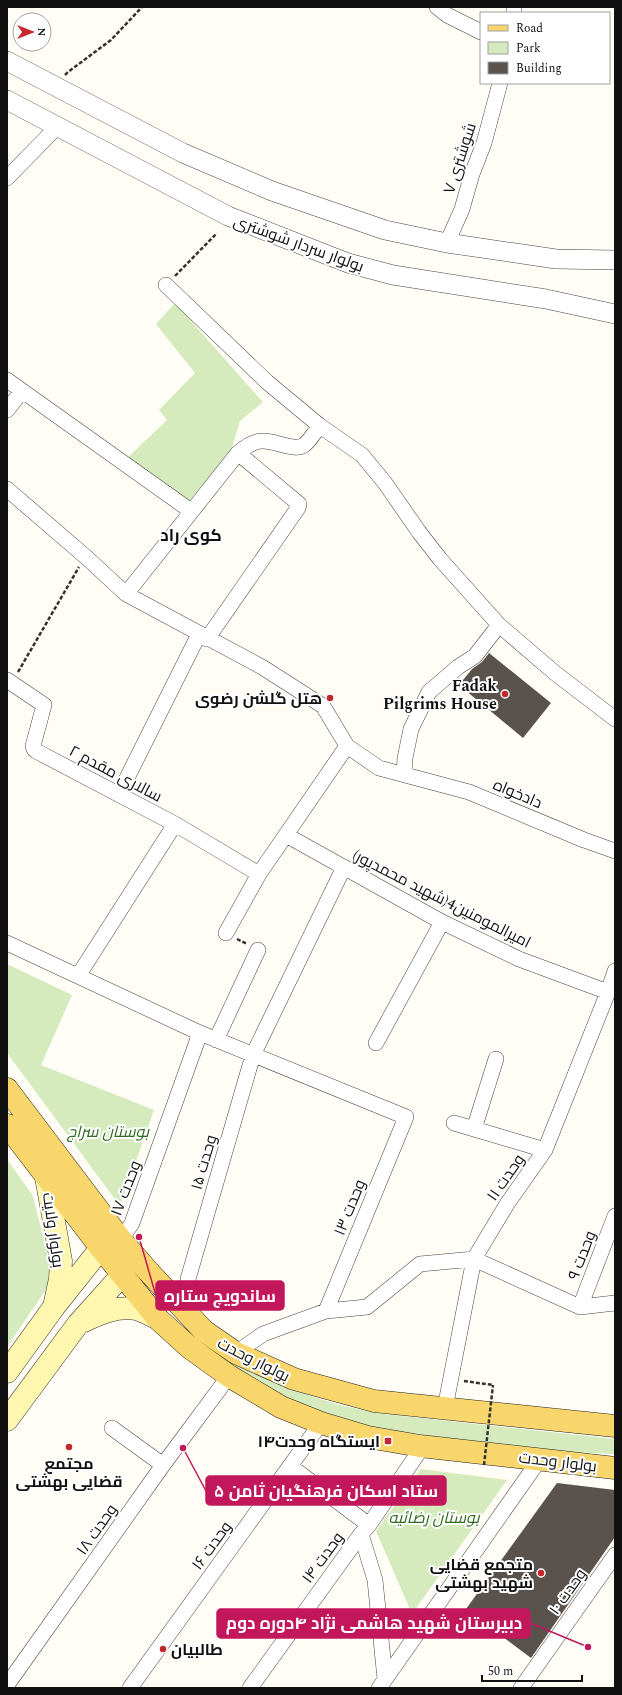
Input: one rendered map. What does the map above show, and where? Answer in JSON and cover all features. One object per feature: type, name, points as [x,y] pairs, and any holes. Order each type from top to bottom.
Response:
[{"type":"main road","name":"بولوار وحدت","points":[[7,1089],[121,1240],[175,1301],[204,1331],[236,1353],[294,1379],[374,1401],[615,1426]]},
{"type":"main road","name":"بولوار وحدت","points":[[7,1125],[101,1248],[157,1318],[190,1348],[229,1376],[281,1407],[321,1423],[368,1437],[423,1446],[615,1468]]},
{"type":"main road","name":"بولوار ولایت","points":[[46,1177],[60,1261],[60,1279],[54,1307]]},
{"type":"main road","name":"بولوار ولایت","points":[[7,1372],[54,1307],[101,1248],[121,1240]]},
{"type":"main road","points":[[7,1420],[78,1324],[122,1275],[121,1240]]},
{"type":"main road","points":[[54,1307],[60,1305],[73,1308],[78,1317],[78,1324]]},
{"type":"main road","points":[[78,1324],[104,1311],[121,1309],[136,1309],[157,1318]]},
{"type":"street","points":[[437,7],[447,15],[480,32]]},
{"type":"street","points":[[7,60],[183,153],[272,191],[385,230],[447,243],[556,259],[615,260]]},
{"type":"street","name":"شوشتری ۷","points":[[447,243],[462,209],[472,174],[484,143],[500,84]]},
{"type":"street","name":"بولوار سردار شوشتری","points":[[7,100],[228,216],[348,263],[393,275],[546,298],[615,314]]},
{"type":"street","points":[[7,178],[57,126]]},
{"type":"street","points":[[166,285],[267,382],[320,426],[362,455],[385,483],[440,559],[499,625],[555,673],[615,720]]},
{"type":"street","points":[[7,380],[191,511]]},
{"type":"street","points":[[7,410],[22,391]]},
{"type":"street","points":[[126,594],[238,453],[249,444],[262,441],[275,442],[296,448],[304,445],[320,426]]},
{"type":"street","points":[[119,794],[203,637],[298,508],[299,504],[238,453]]},
{"type":"street","points":[[7,489],[86,557],[126,594],[203,637],[262,667],[323,706],[347,746],[259,874],[226,933]]},
{"type":"street","points":[[404,774],[405,758],[411,729],[429,692],[458,667],[476,656],[499,625]]},
{"type":"street","name":"سالاری مقدم ۲","points":[[9,682],[44,705],[33,746],[34,749],[175,824],[259,874]]},
{"type":"street","name":"دادخواه","points":[[347,746],[379,768],[469,792],[584,840],[615,851]]},
{"type":"street","points":[[78,976],[175,824]]},
{"type":"street","name":"امیرالمومنین4(شهید محمدپور)","points":[[286,835],[442,922],[519,959],[608,992]]},
{"type":"street","name":"وحدت ۱۵","points":[[188,1279],[253,1055],[344,867]]},
{"type":"street","points":[[376,1043],[442,922]]},
{"type":"street","points":[[7,943],[200,1033],[253,1055]]},
{"type":"street","points":[[216,1040],[258,950]]},
{"type":"street","name":"وحدت ۱۱","points":[[445,1408],[474,1259],[507,1204],[545,1150],[615,971]]},
{"type":"street","name":"وحدت ۱۷","points":[[121,1240],[132,1223],[200,1033]]},
{"type":"street","name":"وحدت ۱۳","points":[[253,1055],[406,1117],[326,1311]]},
{"type":"street","points":[[474,1129],[496,1059]]},
{"type":"street","points":[[454,1122],[545,1150]]},
{"type":"street","name":"وحدت ۹","points":[[580,1307],[615,1216]]},
{"type":"street","points":[[236,1353],[263,1334],[326,1311],[367,1307],[420,1264],[474,1259],[580,1307],[615,1302]]},
{"type":"street","name":"وحدت ۱۸","points":[[7,1685],[229,1376]]},
{"type":"street","name":"وحدت ۱۶","points":[[130,1688],[321,1423]]},
{"type":"street","points":[[112,1428],[163,1466]]},
{"type":"street","name":"وحدت ۱۴","points":[[250,1688],[423,1446]]},
{"type":"street","points":[[382,1684],[540,1459]]},
{"type":"street","points":[[290,1466],[365,1529],[376,1580],[382,1684]]},
{"type":"street","name":"وحدت ۱۰","points":[[521,1688],[615,1555]]},
{"type":"path","points":[[57,87],[68,72],[111,40],[142,7]]},
{"type":"path","points":[[166,285],[217,233]]},
{"type":"path","points":[[9,682],[86,557]]},
{"type":"path","points":[[226,933],[258,950]]},
{"type":"path","points":[[471,1382],[493,1385],[484,1466]]},
{"type":"green space","points":[[175,303],[263,402],[240,421],[231,451],[187,503],[125,460],[167,420],[159,410],[195,373],[156,324]]},
{"type":"green space","name":"بوستان سراج","points":[[7,964],[72,995],[41,1065],[154,1110],[120,1206],[7,1053]]},
{"type":"green space","points":[[7,1159],[33,1196],[50,1266],[47,1288],[7,1347]]},
{"type":"green space","points":[[226,1355],[289,1389],[336,1404],[375,1413],[615,1439],[615,1454],[545,1451],[372,1428],[333,1417],[285,1398],[222,1358]]},
{"type":"green space","name":"بوستان رضائیه","points":[[421,1469],[507,1480],[412,1614],[376,1531]]},
{"type":"building","name":"Fadak Pilgrims House","points":[[489,653],[551,703],[523,738],[459,685],[472,669],[482,662]]},
{"type":"building","name":"متجمع قضایی شهید بهشتی","points":[[557,1483],[615,1490],[615,1537],[531,1658],[466,1609]]},
{"type":"place","name":"Fadak Pilgrims House","points":[[505,694]]},
{"type":"place","name":"هتل گلشن رضوی","points":[[330,698]]},
{"type":"place","name":"ساندویچ ستاره","points":[[139,1237]]},
{"type":"place","name":"ایستگاه وحدت۱۴","points":[[388,1441]]},
{"type":"place","name":"مجتمع قضایی بهشتی","points":[[69,1447]]},
{"type":"place","name":"ستاد اسکان فرهنگیان ثامن ۵","points":[[183,1448]]},
{"type":"place","name":"متجمع قضایی شهید بهشتی","points":[[541,1573]]},
{"type":"place","name":"دبیرستان شهید هاشمی نژاد ۴دوره دوم","points":[[588,1647]]},
{"type":"place","name":"طالبیان","points":[[163,1649]]},
{"type":"district","name":"کوی راد","points":[[191,535]]}]
